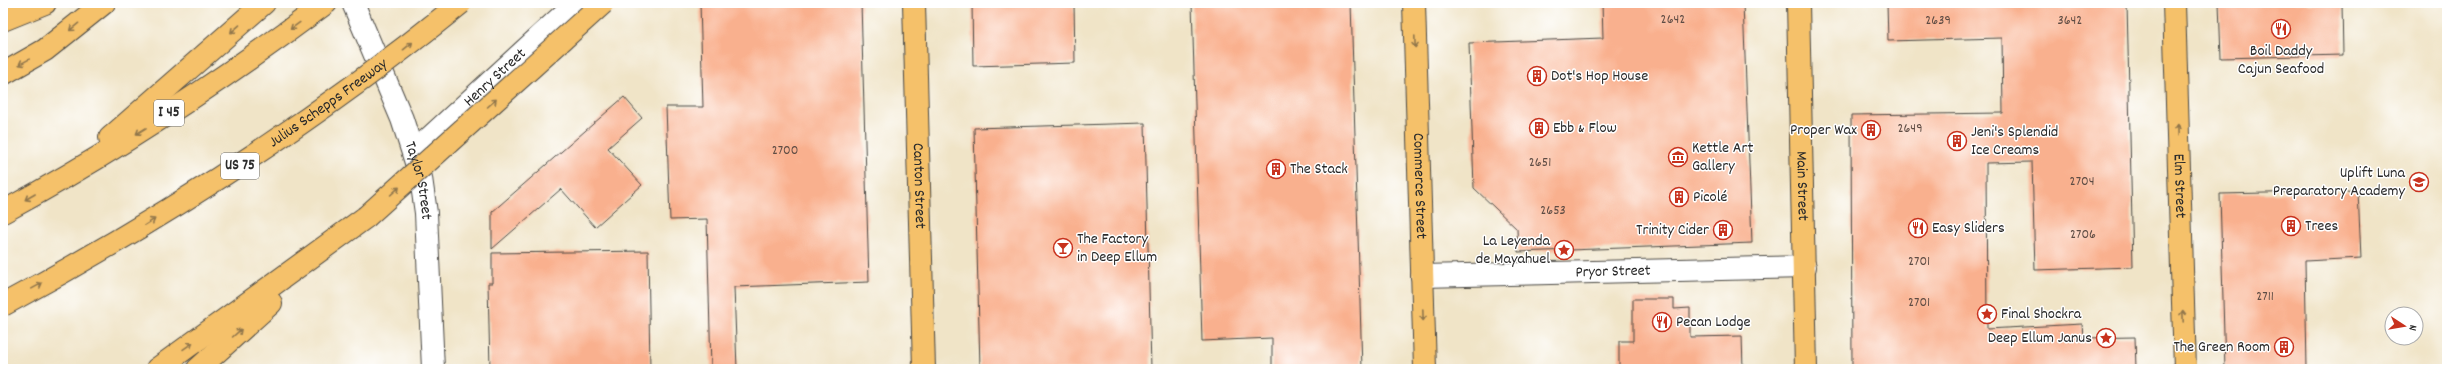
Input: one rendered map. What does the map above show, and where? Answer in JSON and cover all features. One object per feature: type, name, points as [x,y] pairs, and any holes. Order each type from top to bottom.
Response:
[{"type":"main road","points":[[3,20],[45,3]]},
{"type":"main road","points":[[3,74],[45,50],[104,3]]},
{"type":"main road","points":[[67,176],[264,3]]},
{"type":"main road","name":"I 45","points":[[3,212],[67,176],[207,88],[326,3]]},
{"type":"main road","name":"Julius Schepps Freeway","points":[[3,305],[120,241],[264,149],[356,85],[460,3]]},
{"type":"main road","points":[[198,369],[603,3]]},
{"type":"main road","name":"Canton Street","points":[[914,3],[924,369]]},
{"type":"main road","name":"Commerce Street","points":[[1414,3],[1425,369]]},
{"type":"main road","name":"Main Street","points":[[1798,3],[1805,267],[1806,369]]},
{"type":"main road","name":"Elm Street","points":[[2174,3],[2185,369]]},
{"type":"main road","points":[[157,369],[366,217]]},
{"type":"street","name":"Taylor Street","points":[[352,3],[402,119],[414,152],[426,213],[433,369]]},
{"type":"street","name":"Henry Street","points":[[414,152],[576,3]]},
{"type":"street","name":"Pryor Street","points":[[1422,276],[1805,267]]},
{"type":"building","points":[[700,3],[861,3],[869,282],[734,287],[737,369],[711,369],[707,219],[670,220],[666,107],[703,107]]},
{"type":"building","points":[[972,3],[1074,3],[1075,63],[973,66]]},
{"type":"building","name":"The Stack","points":[[1192,3],[1351,3],[1362,369],[1272,369],[1272,338],[1202,341]]},
{"type":"building","points":[[1602,3],[1743,3],[1752,243],[1518,252],[1517,229],[1474,188],[1469,43],[1603,38]]},
{"type":"building","points":[[1887,3],[2127,3],[2133,267],[2035,270],[2032,162],[1986,163],[1987,329],[2082,324],[2083,338],[2135,337],[2136,369],[1852,369],[1851,115],[2003,113],[2002,38],[1888,41]]},
{"type":"building","name":"Boil Daddy Cajun Seafood","points":[[2219,3],[2342,3],[2343,55],[2221,58]]},
{"type":"building","points":[[624,97],[642,118],[608,148],[642,185],[595,227],[561,189],[492,249],[492,212]]},
{"type":"building","name":"The Factory in Deep Ellum","points":[[1145,123],[1151,369],[980,369],[974,128]]},
{"type":"building","points":[[2358,191],[2361,258],[2305,261],[2307,369],[2225,369],[2220,194]]},
{"type":"building","points":[[648,251],[650,369],[490,369],[488,283],[492,283],[492,253]]},
{"type":"building","name":"Pecan Lodge","points":[[1633,299],[1674,299],[1674,309],[1690,308],[1690,337],[1742,336],[1743,369],[1619,369],[1619,341],[1633,341]]},
{"type":"place","name":"Boil Daddy Cajun Seafood","points":[[2281,29]]},
{"type":"place","name":"Dot's Hop House","points":[[1537,76]]},
{"type":"place","name":"Ebb & Flow","points":[[1539,128]]},
{"type":"place","name":"Proper Wax","points":[[1871,130]]},
{"type":"place","name":"Jeni's Splendid Ice Creams","points":[[1957,141]]},
{"type":"place","name":"Kettle Art Gallery","points":[[1678,157]]},
{"type":"place","name":"The Stack","points":[[1276,169]]},
{"type":"place","name":"Uplift Luna Preparatory Academy","points":[[2419,182]]},
{"type":"place","name":"Picolé","points":[[1679,197]]},
{"type":"place","name":"Trees","points":[[2291,226]]},
{"type":"place","name":"Easy Sliders","points":[[1918,228]]},
{"type":"place","name":"Trinity Cider","points":[[1723,230]]},
{"type":"place","name":"The Factory in Deep Ellum","points":[[1063,248]]},
{"type":"place","name":"La Leyenda de Mayahuel","points":[[1564,250]]},
{"type":"place","name":"Final Shockra","points":[[1987,314]]},
{"type":"place","name":"Pecan Lodge","points":[[1662,322]]},
{"type":"place","name":"Deep Ellum Janus","points":[[2106,338]]},
{"type":"place","name":"The Green Room","points":[[2284,347]]}]
